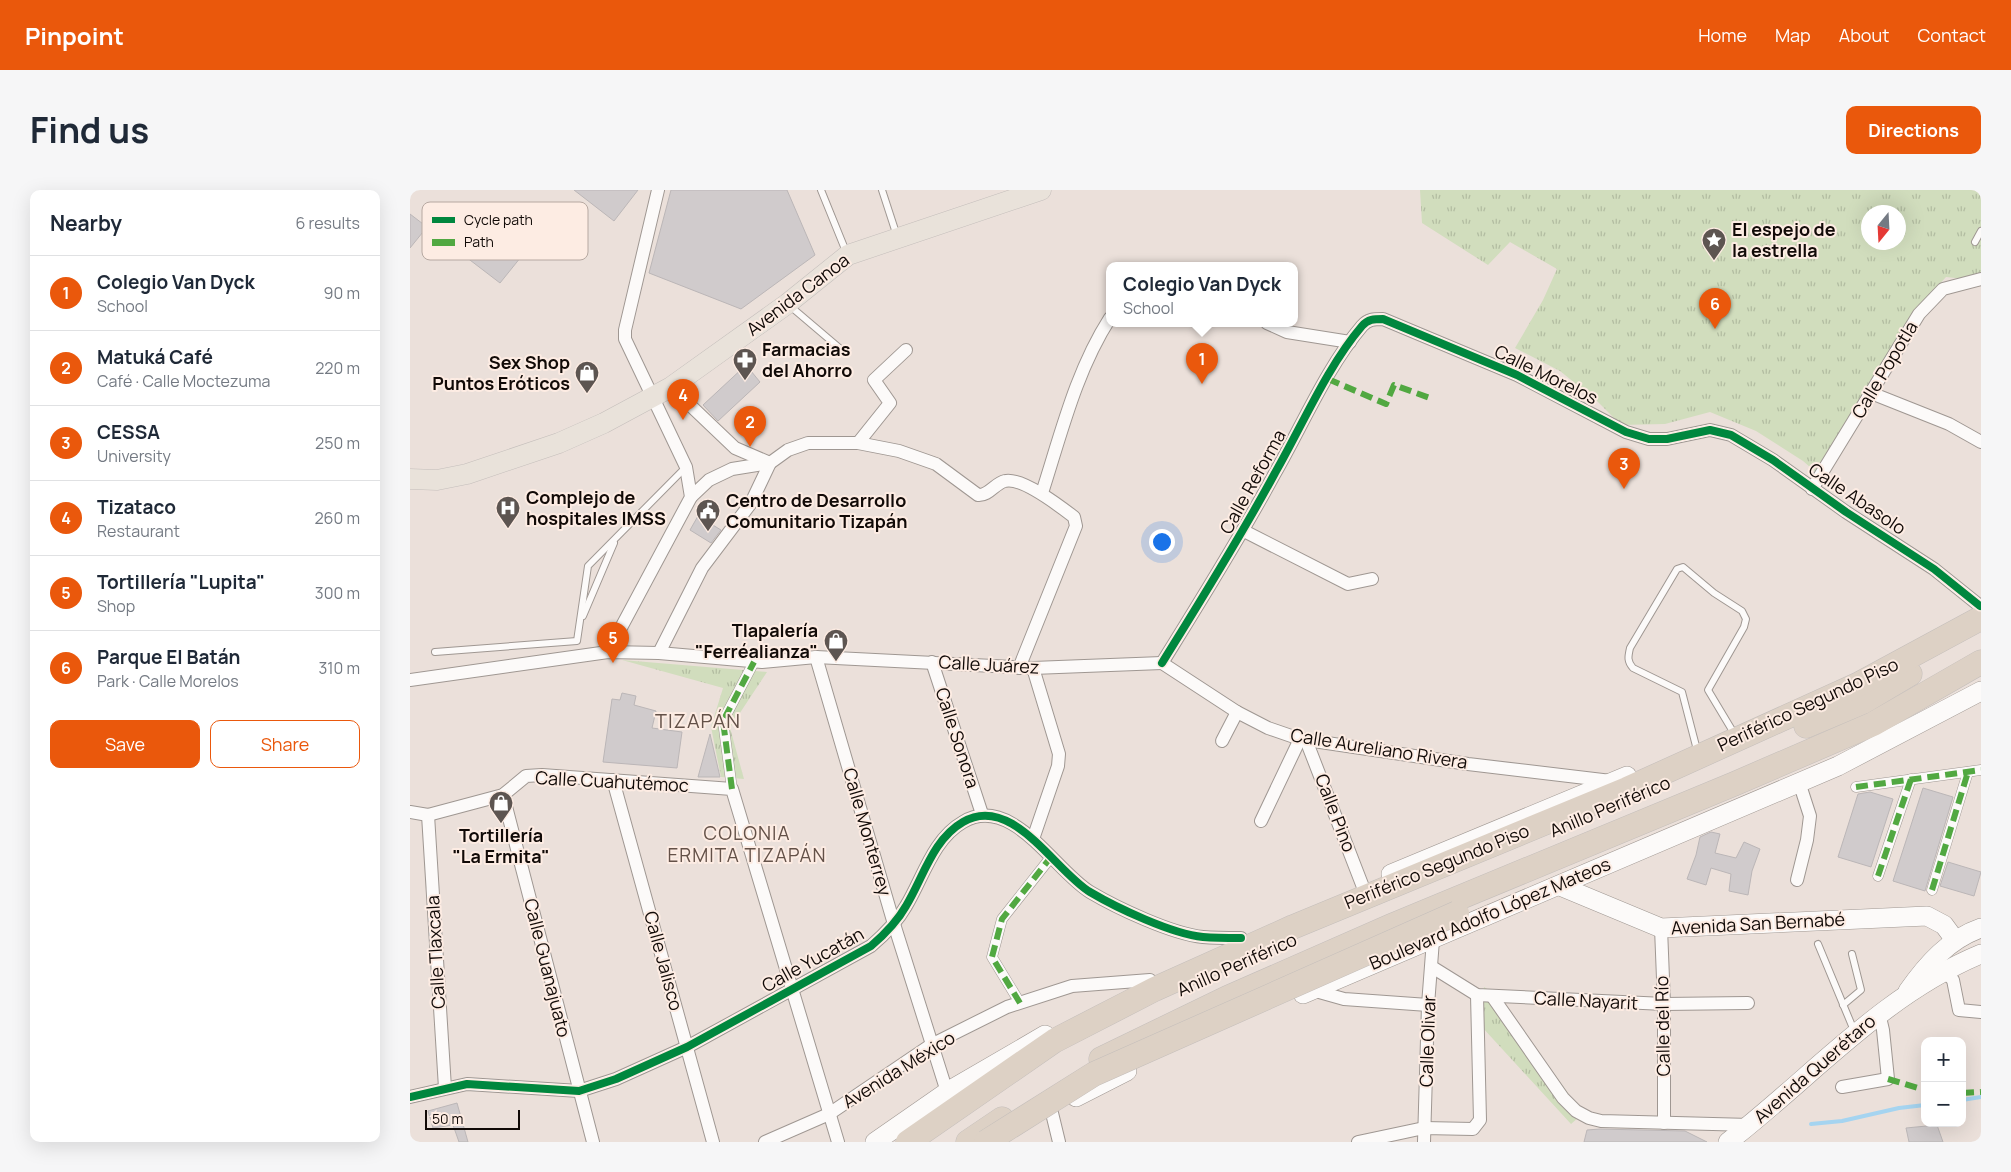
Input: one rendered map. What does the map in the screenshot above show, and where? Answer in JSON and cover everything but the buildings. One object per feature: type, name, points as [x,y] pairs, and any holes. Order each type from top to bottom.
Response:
[{"type":"highway","name":"Periférico Segundo Piso","points":[[908,1142],[1054,1041],[1155,989],[1293,927],[1645,781],[1857,685],[1981,618]]},
{"type":"highway","name":"Anillo Periférico","points":[[918,1142],[1028,1069],[1168,995],[1310,932],[1863,702],[1981,633]]},
{"type":"highway","name":"Anillo Periférico","points":[[968,1142],[1075,1072],[1227,998],[1391,926],[1734,784],[1873,724],[1981,662]]},
{"type":"highway","points":[[986,1142],[1094,1074],[1457,913],[1760,787],[1882,732],[1981,678]]},
{"type":"highway","points":[[1359,970],[1391,926]]},
{"type":"main road","name":"Avenida Canoa","points":[[410,479],[437,480],[467,474],[559,442],[604,423],[670,387],[787,304],[848,255],[1007,195],[1040,190]]},
{"type":"main road","points":[[875,1142],[947,1092],[1074,1018],[1150,980],[1241,938],[1615,781],[1827,689],[1912,647],[1981,606]]},
{"type":"main road","name":"Boulevard Adolfo López Mateos","points":[[1002,1142],[1051,1109],[1162,1053],[1433,940],[1838,766],[1981,691]]},
{"type":"main road","name":"Avenida San Bernabé","points":[[1560,886],[1661,928],[1927,916],[1944,925],[1955,940]]},
{"type":"main road","name":"Avenida Querétaro","points":[[1903,998],[1922,971],[1955,940],[1981,928]]},
{"type":"main road","name":"Avenida Querétaro","points":[[1728,1142],[1879,1013],[1945,972],[1981,954]]},
{"type":"street","points":[[658,190],[625,330],[625,339],[686,467],[692,497]]},
{"type":"street","name":"Calle Popotla","points":[[1812,489],[1919,314],[1943,289],[1981,279]]},
{"type":"street","name":"Calle Reforma","points":[[1162,663],[1244,530],[1350,342],[1364,324],[1372,319]]},
{"type":"street","name":"Calle Morelos","points":[[1372,319],[1383,319],[1517,375],[1626,432],[1649,438],[1667,439],[1710,430]]},
{"type":"street","points":[[1042,493],[1074,393],[1090,352],[1106,325]]},
{"type":"street","points":[[1276,327],[1287,332],[1350,342]]},
{"type":"street","points":[[858,443],[890,403],[874,380],[906,350]]},
{"type":"street","points":[[670,387],[735,448],[770,463]]},
{"type":"street","points":[[1871,393],[1949,424],[1981,442]]},
{"type":"street","name":"Calle Abasolo","points":[[1710,430],[1732,435],[1773,460],[1812,489],[1934,568],[1981,606]]},
{"type":"street","points":[[608,652],[692,497],[709,480],[732,469],[770,463],[788,450],[808,443],[858,443],[899,451],[936,464],[978,495],[985,495],[1002,482],[1010,480],[1042,493],[1074,517],[1076,526],[1019,668]]},
{"type":"street","points":[[659,653],[702,568],[750,503],[770,463]]},
{"type":"street","points":[[1244,530],[1348,584],[1372,579]]},
{"type":"street","name":"Calle Juárez","points":[[410,680],[608,652],[659,653],[754,662],[816,657],[1019,668],[1162,663]]},
{"type":"street","name":"Calle Monterrey","points":[[816,657],[894,924],[947,1092]]},
{"type":"street","points":[[754,662],[722,721],[732,789],[794,988],[838,1142]]},
{"type":"street","name":"Calle Sonora","points":[[932,662],[982,814]]},
{"type":"street","name":"Calle Aureliano Rivera","points":[[1162,663],[1237,712],[1268,728],[1303,739],[1468,764],[1615,781]]},
{"type":"street","points":[[1033,668],[1059,754],[1058,766],[1033,839]]},
{"type":"street","points":[[1222,741],[1237,712]]},
{"type":"street","points":[[1261,821],[1303,739]]},
{"type":"street","name":"Calle Pino","points":[[1303,739],[1363,887]]},
{"type":"street","points":[[1856,787],[1981,770]]},
{"type":"street","points":[[1932,890],[1968,772]]},
{"type":"street","name":"Calle Cuahutémoc","points":[[410,812],[428,815],[503,795],[526,776],[542,775],[732,789]]},
{"type":"street","points":[[1878,876],[1911,779]]},
{"type":"street","name":"Calle Jalisco","points":[[613,780],[713,1142]]},
{"type":"street","points":[[1797,880],[1807,840],[1810,816],[1800,782]]},
{"type":"street","name":"Calle Guanajuato","points":[[503,795],[578,1091],[593,1142]]},
{"type":"street","points":[[982,814],[1015,825],[1033,839],[1089,891],[1124,909],[1162,925],[1201,937],[1241,938]]},
{"type":"street","name":"Calle Yucatán","points":[[410,1097],[468,1084],[578,1091],[616,1079],[687,1047],[871,946],[894,924],[945,838],[962,822],[982,814]]},
{"type":"street","name":"Calle Tlaxcala","points":[[428,815],[445,1088]]},
{"type":"street","points":[[1020,1003],[992,957],[1002,919],[1051,857]]},
{"type":"street","name":"Calle del Río","points":[[1661,928],[1664,1004],[1664,1123]]},
{"type":"street","name":"Calle Olivar","points":[[1424,1142],[1428,1005],[1433,940]]},
{"type":"street","name":"Calle Nayarit","points":[[1432,967],[1477,995],[1664,1004],[1748,1003]]},
{"type":"street","points":[[1945,972],[1953,980],[1959,1010],[1981,1012]]},
{"type":"street","name":"Avenida México","points":[[765,1142],[829,1114],[931,1045],[1020,1003],[1072,986],[1150,980]]},
{"type":"street","points":[[1312,990],[1344,999],[1428,1005]]},
{"type":"street","points":[[1358,1142],[1424,1128],[1473,1129],[1478,1125],[1480,1120],[1477,995]]},
{"type":"street","points":[[1492,996],[1563,1098],[1576,1111],[1589,1118],[1601,1121],[1750,1124]]},
{"type":"street","points":[[1842,1087],[1888,1079],[1883,1030],[1879,1013]]},
{"type":"street","points":[[1051,1109],[1059,1142]]},
{"type":"lane","points":[[821,190],[848,255]]},
{"type":"lane","points":[[882,190],[897,237]]},
{"type":"lane","points":[[1975,242],[1981,231]]},
{"type":"lane","points":[[787,304],[843,351]]},
{"type":"lane","points":[[435,652],[577,641],[586,570],[686,467]]},
{"type":"lane","points":[[579,624],[616,538]]},
{"type":"lane","points":[[1696,746],[1682,692],[1633,668],[1629,663],[1628,657],[1630,648],[1677,569],[1683,567],[1689,570],[1714,593],[1742,611],[1746,619],[1744,627],[1708,690],[1732,730]]},
{"type":"lane","points":[[1818,944],[1856,1034]]},
{"type":"lane","points":[[1843,1005],[1861,990],[1852,954]]},
{"type":"green space","points":[[1420,190],[1981,190],[1981,275],[1974,280],[1946,277],[1916,310],[1873,384],[1825,480],[1803,461],[1756,431],[1710,412],[1665,424],[1621,425],[1596,400],[1560,371],[1515,348],[1543,300],[1557,269],[1510,242],[1488,265],[1422,223]]},
{"type":"green space","points":[[622,660],[767,672],[730,728],[744,779],[721,777],[711,727],[723,688]]},
{"type":"green space","points":[[1484,987],[1498,996],[1573,1100],[1586,1111],[1571,1124],[1482,1027]]},
{"type":"waterway","points":[[1966,1099],[1981,1097]]},
{"type":"waterway","points":[[1811,1124],[1842,1121],[1899,1108],[1921,1105]]},
{"type":"marked path","points":[[1328,379],[1386,404],[1394,385],[1430,398]]},
{"type":"marked path","points":[[732,789],[723,721],[754,662]]},
{"type":"marked path","points":[[1856,787],[1981,770]]},
{"type":"marked path","points":[[1932,890],[1968,772]]},
{"type":"marked path","points":[[1878,876],[1911,779]]},
{"type":"marked path","points":[[1020,1003],[992,957],[1002,919],[1051,857]]},
{"type":"marked path","points":[[1888,1079],[1921,1089]]},
{"type":"marked path","points":[[1966,1093],[1981,1092]]},
{"type":"cycle path","points":[[1162,663],[1248,521],[1337,360],[1362,326],[1369,321],[1377,319],[1383,319],[1517,375],[1626,432],[1649,439],[1667,439],[1710,430],[1731,435],[1773,460],[1846,512],[1934,569],[1980,606]]},
{"type":"cycle path","points":[[410,1097],[467,1084],[579,1091],[616,1079],[687,1047],[871,946],[890,928],[902,912],[936,849],[944,838],[963,822],[981,816],[999,818],[1015,826],[1032,838],[1077,882],[1090,892],[1129,912],[1161,926],[1190,935],[1241,938]]},
{"type":"place","name":"El espejo de la estrella","points":[[1714,261]]},
{"type":"place","name":"Parque El Batán","points":[[1715,329]]},
{"type":"place","name":"Farmacias del Ahorro","points":[[745,381]]},
{"type":"place","name":"Colegio Van Dyck","points":[[1202,384]]},
{"type":"place","name":"Sex Shop Puntos Eróticos","points":[[587,394]]},
{"type":"place","name":"Tizataco","points":[[683,420]]},
{"type":"place","name":"Matuká Café","points":[[750,447]]},
{"type":"place","name":"CESSA","points":[[1624,489]]},
{"type":"place","name":"Complejo de hospitales IMSS","points":[[508,529]]},
{"type":"place","name":"Centro de Desarrollo Comunitario Tizapán","points":[[708,532]]},
{"type":"place","name":"Tlapalería \"Ferréalianza\"","points":[[836,662]]},
{"type":"place","name":"Tortillería \"Lupita\"","points":[[613,663]]},
{"type":"place","name":"Tortillería \"La Ermita\"","points":[[501,824]]},
{"type":"district","name":"TIZAPÁN","points":[[698,721]]},
{"type":"district","name":"COLONIA ERMITA TIZAPÁN","points":[[747,844]]}]
